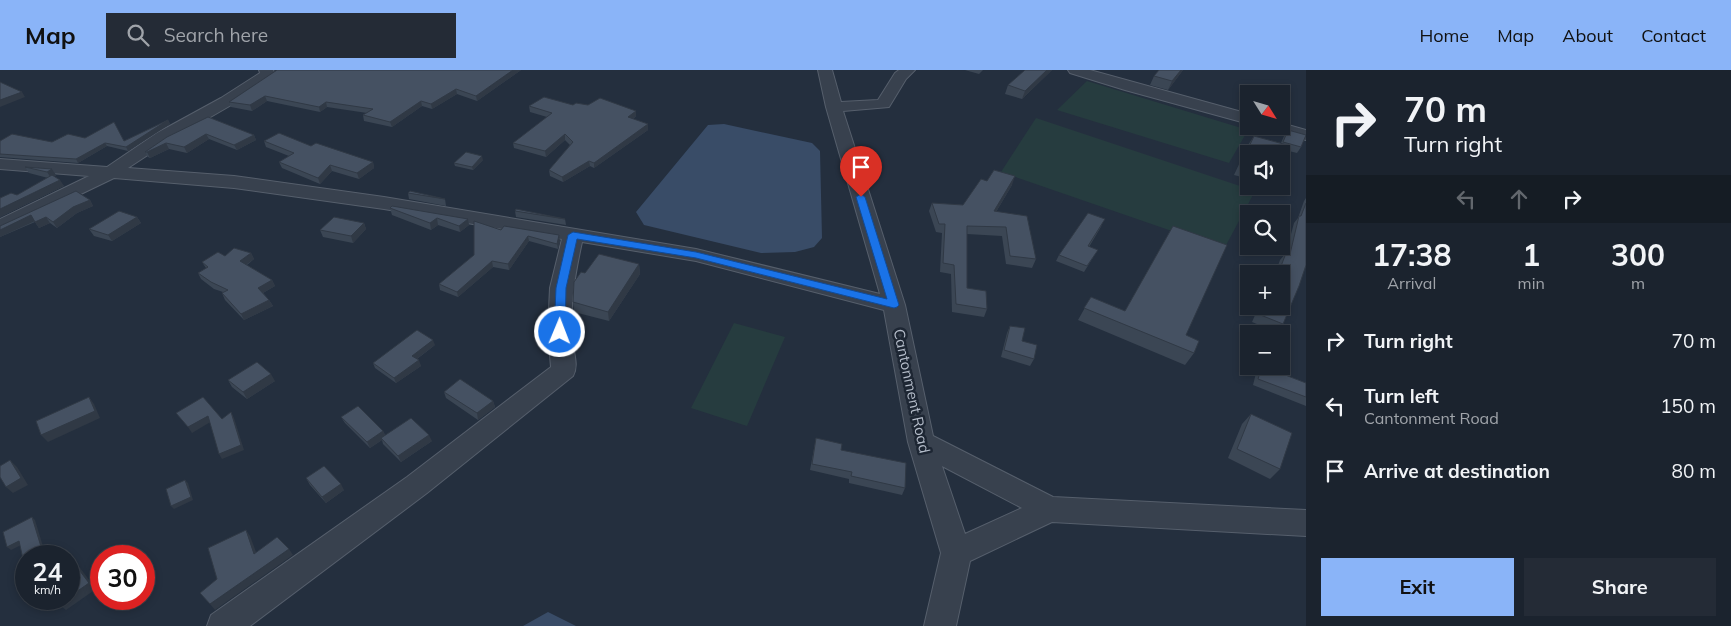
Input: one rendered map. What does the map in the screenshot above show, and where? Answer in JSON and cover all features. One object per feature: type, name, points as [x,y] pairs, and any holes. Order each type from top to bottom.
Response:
[{"type":"street","points":[[0,227],[108,174],[163,137],[227,101],[268,74],[266,70]]},
{"type":"street","name":"Cantonment Road","points":[[825,70],[834,107],[894,305],[921,442],[956,553],[940,626]]},
{"type":"street","points":[[834,107],[883,104],[900,76],[908,70]]},
{"type":"street","points":[[1075,70],[1135,82],[1240,116]]},
{"type":"street","points":[[1290,130],[1306,135]]},
{"type":"street","points":[[0,164],[108,174],[234,182],[384,203],[696,255],[894,305]]},
{"type":"street","points":[[223,626],[417,485],[564,370],[560,332],[561,288],[573,235]]},
{"type":"street","points":[[921,442],[1050,509],[1306,523]]},
{"type":"street","points":[[956,553],[1050,509]]},
{"type":"green space","points":[[1087,81],[1240,128],[1240,135],[1245,135],[1229,163],[1057,110]]},
{"type":"green space","points":[[1036,118],[1240,186],[1240,195],[1253,195],[1248,205],[1240,205],[1240,219],[1224,249],[1001,172]]},
{"type":"green space","points":[[734,323],[785,337],[747,426],[691,408]]},
{"type":"water","points":[[724,124],[812,143],[820,151],[822,238],[814,247],[795,252],[761,253],[644,225],[636,212],[708,125]]},
{"type":"water","points":[[548,612],[576,626],[523,626]]},
{"type":"building","points":[[277,70],[513,70],[476,96],[456,89],[431,104],[421,101],[390,122],[363,115],[373,109],[326,102],[319,107],[265,96],[250,105],[229,102]]},
{"type":"building","points":[[1025,70],[1047,70],[1025,91],[1008,85]]},
{"type":"building","points":[[1159,70],[1181,70],[1172,81],[1154,76]]},
{"type":"building","points":[[0,82],[22,92],[0,100]]},
{"type":"building","points":[[544,97],[573,105],[576,103],[588,105],[600,98],[636,111],[628,117],[648,124],[594,163],[589,161],[562,177],[549,170],[573,142],[565,134],[545,151],[513,143],[552,113],[529,106]]},
{"type":"building","points":[[208,117],[254,135],[234,145],[206,134],[184,147],[166,143],[145,152],[167,137]]},
{"type":"building","points":[[168,120],[126,147],[105,143],[76,159],[0,154],[0,141],[12,134],[52,142],[68,134],[85,138],[114,122],[124,141]]},
{"type":"building","points":[[1290,131],[1306,135],[1301,147],[1283,142],[1286,135],[1290,135]]},
{"type":"building","points":[[279,133],[311,146],[316,143],[373,162],[357,173],[330,165],[318,178],[279,162],[294,153],[264,141]]},
{"type":"building","points":[[1254,136],[1287,145],[1250,145]]},
{"type":"building","points":[[466,152],[482,156],[472,167],[454,163]]},
{"type":"building","points":[[25,167],[52,169],[47,172]]},
{"type":"building","points":[[994,170],[1015,176],[994,211],[1027,216],[1036,259],[1010,256],[1006,227],[967,226],[967,288],[986,291],[987,309],[956,304],[954,265],[943,263],[945,224],[939,224],[932,203],[963,205],[981,179],[987,181]]},
{"type":"building","points":[[52,175],[60,180],[0,209],[0,198],[11,193],[17,195]]},
{"type":"building","points":[[76,191],[90,200],[73,207],[53,222],[46,217],[35,222],[31,215],[0,230],[0,226]]},
{"type":"building","points":[[410,191],[445,199],[408,193]]},
{"type":"building","points":[[1306,203],[1306,265],[1290,307],[1290,265],[1281,265],[1285,255],[1290,255],[1299,216],[1301,216]]},
{"type":"building","points":[[392,206],[468,219],[459,226],[437,218],[430,223],[390,208]]},
{"type":"building","points":[[516,209],[565,219],[515,211]]},
{"type":"building","points":[[119,211],[137,217],[108,235],[89,229]]},
{"type":"building","points":[[1088,213],[1105,219],[1088,246],[1098,250],[1087,266],[1059,255]]},
{"type":"building","points":[[334,217],[364,223],[351,236],[320,230]]},
{"type":"building","points":[[474,221],[501,230],[504,226],[559,235],[557,244],[528,236],[508,264],[492,261],[457,292],[439,284],[474,255]]},
{"type":"building","points":[[1173,226],[1227,245],[1186,335],[1199,341],[1194,353],[1084,308],[1091,297],[1125,311]]},
{"type":"building","points":[[234,248],[251,253],[240,261],[272,280],[258,288],[269,300],[241,314],[222,293],[228,290],[198,273],[208,267],[202,262],[218,252],[225,256]]},
{"type":"building","points":[[599,254],[639,264],[608,312],[573,302],[574,282],[581,272],[585,273]]},
{"type":"building","points":[[1260,315],[1287,315],[1283,324]]},
{"type":"building","points":[[1010,326],[1025,328],[1022,341],[1037,345],[1034,359],[1004,350]]},
{"type":"building","points":[[417,330],[433,340],[412,356],[419,360],[394,378],[373,363]]},
{"type":"building","points":[[257,362],[271,374],[243,392],[228,380]]},
{"type":"building","points":[[1259,375],[1285,375],[1306,383],[1306,397],[1258,379]]},
{"type":"building","points":[[460,379],[493,401],[477,413],[444,392]]},
{"type":"building","points":[[89,397],[95,411],[41,435],[36,421]]},
{"type":"building","points":[[203,397],[222,419],[231,412],[241,445],[219,454],[208,416],[188,427],[176,413]]},
{"type":"building","points":[[358,406],[383,431],[367,442],[341,417]]},
{"type":"building","points":[[1251,414],[1292,433],[1280,469],[1237,449]]},
{"type":"building","points":[[411,418],[429,435],[398,456],[381,438]]},
{"type":"building","points":[[816,438],[842,444],[841,450],[906,463],[905,488],[851,476],[852,472],[812,464]]},
{"type":"building","points":[[10,460],[21,478],[6,487],[0,477],[0,466]]},
{"type":"building","points":[[324,466],[341,484],[322,497],[306,478]]},
{"type":"building","points":[[185,480],[191,497],[171,506],[166,489]]},
{"type":"building","points":[[32,517],[40,545],[20,545],[19,541],[7,547],[3,532]]},
{"type":"building","points":[[246,530],[254,554],[277,537],[289,549],[210,604],[200,593],[217,579],[208,548]]},
{"type":"building","points":[[80,571],[89,583],[80,589]]},
{"type":"route","points":[[560,332],[561,288],[573,235],[696,255],[894,305],[861,197]]}]
